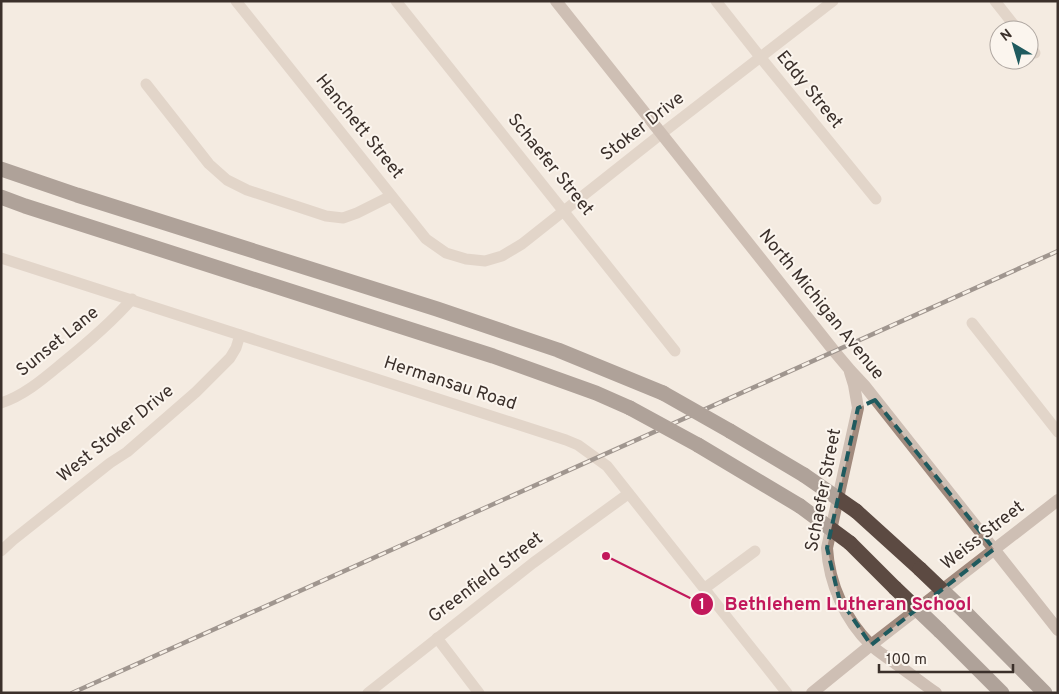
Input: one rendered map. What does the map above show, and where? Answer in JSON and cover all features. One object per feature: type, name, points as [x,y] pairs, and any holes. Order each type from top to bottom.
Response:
[{"type":"highway","points":[[1,169],[77,195],[441,310],[558,350],[663,394],[804,475],[856,511],[965,612],[1045,693]]},
{"type":"highway","points":[[1,197],[493,356],[596,393],[630,408],[698,445],[800,506],[850,543],[1002,693]]},
{"type":"highway","points":[[1016,664],[1057,693]]},
{"type":"street","name":"Hanchett Street","points":[[236,1],[426,239],[446,254],[466,259]]},
{"type":"street","name":"Schaefer Street","points":[[396,1],[675,351]]},
{"type":"street","name":"North Michigan Avenue","points":[[556,1],[1058,630]]},
{"type":"street","name":"Eddy Street","points":[[716,1],[876,199]]},
{"type":"street","name":"Stoker Drive","points":[[466,259],[485,261],[502,256],[522,244],[833,1]]},
{"type":"street","points":[[996,1],[1010,20]]},
{"type":"street","points":[[146,84],[209,164],[227,180],[247,190],[326,216],[343,218],[357,214],[391,196]]},
{"type":"street","name":"Hermansau Road","points":[[1,258],[578,445],[607,466],[787,693]]},
{"type":"street","name":"Sunset Lane","points":[[1,403],[18,397],[72,355],[103,330],[132,299]]},
{"type":"street","points":[[972,323],[1058,432]]},
{"type":"street","name":"West Stoker Drive","points":[[1,551],[102,469],[127,452],[196,392],[230,358],[236,348],[240,334]]},
{"type":"street","name":"Schaefer Street","points":[[850,370],[858,408],[827,548],[828,562],[839,598],[858,631],[871,645],[936,693]]},
{"type":"street","points":[[858,408],[875,400]]},
{"type":"street","name":"Greenfield Street","points":[[368,693],[533,563],[628,494]]},
{"type":"street","name":"Weiss Street","points":[[812,693],[1058,500]]},
{"type":"street","points":[[705,588],[755,551]]},
{"type":"street","points":[[436,638],[479,693]]},
{"type":"highlighted area","points":[[875,400],[994,549],[871,645],[839,598],[827,548],[858,408]]},
{"type":"railway","points":[[72,693],[1058,251]]},
{"type":"place","name":"Bethlehem Lutheran School","points":[[606,556]]}]
